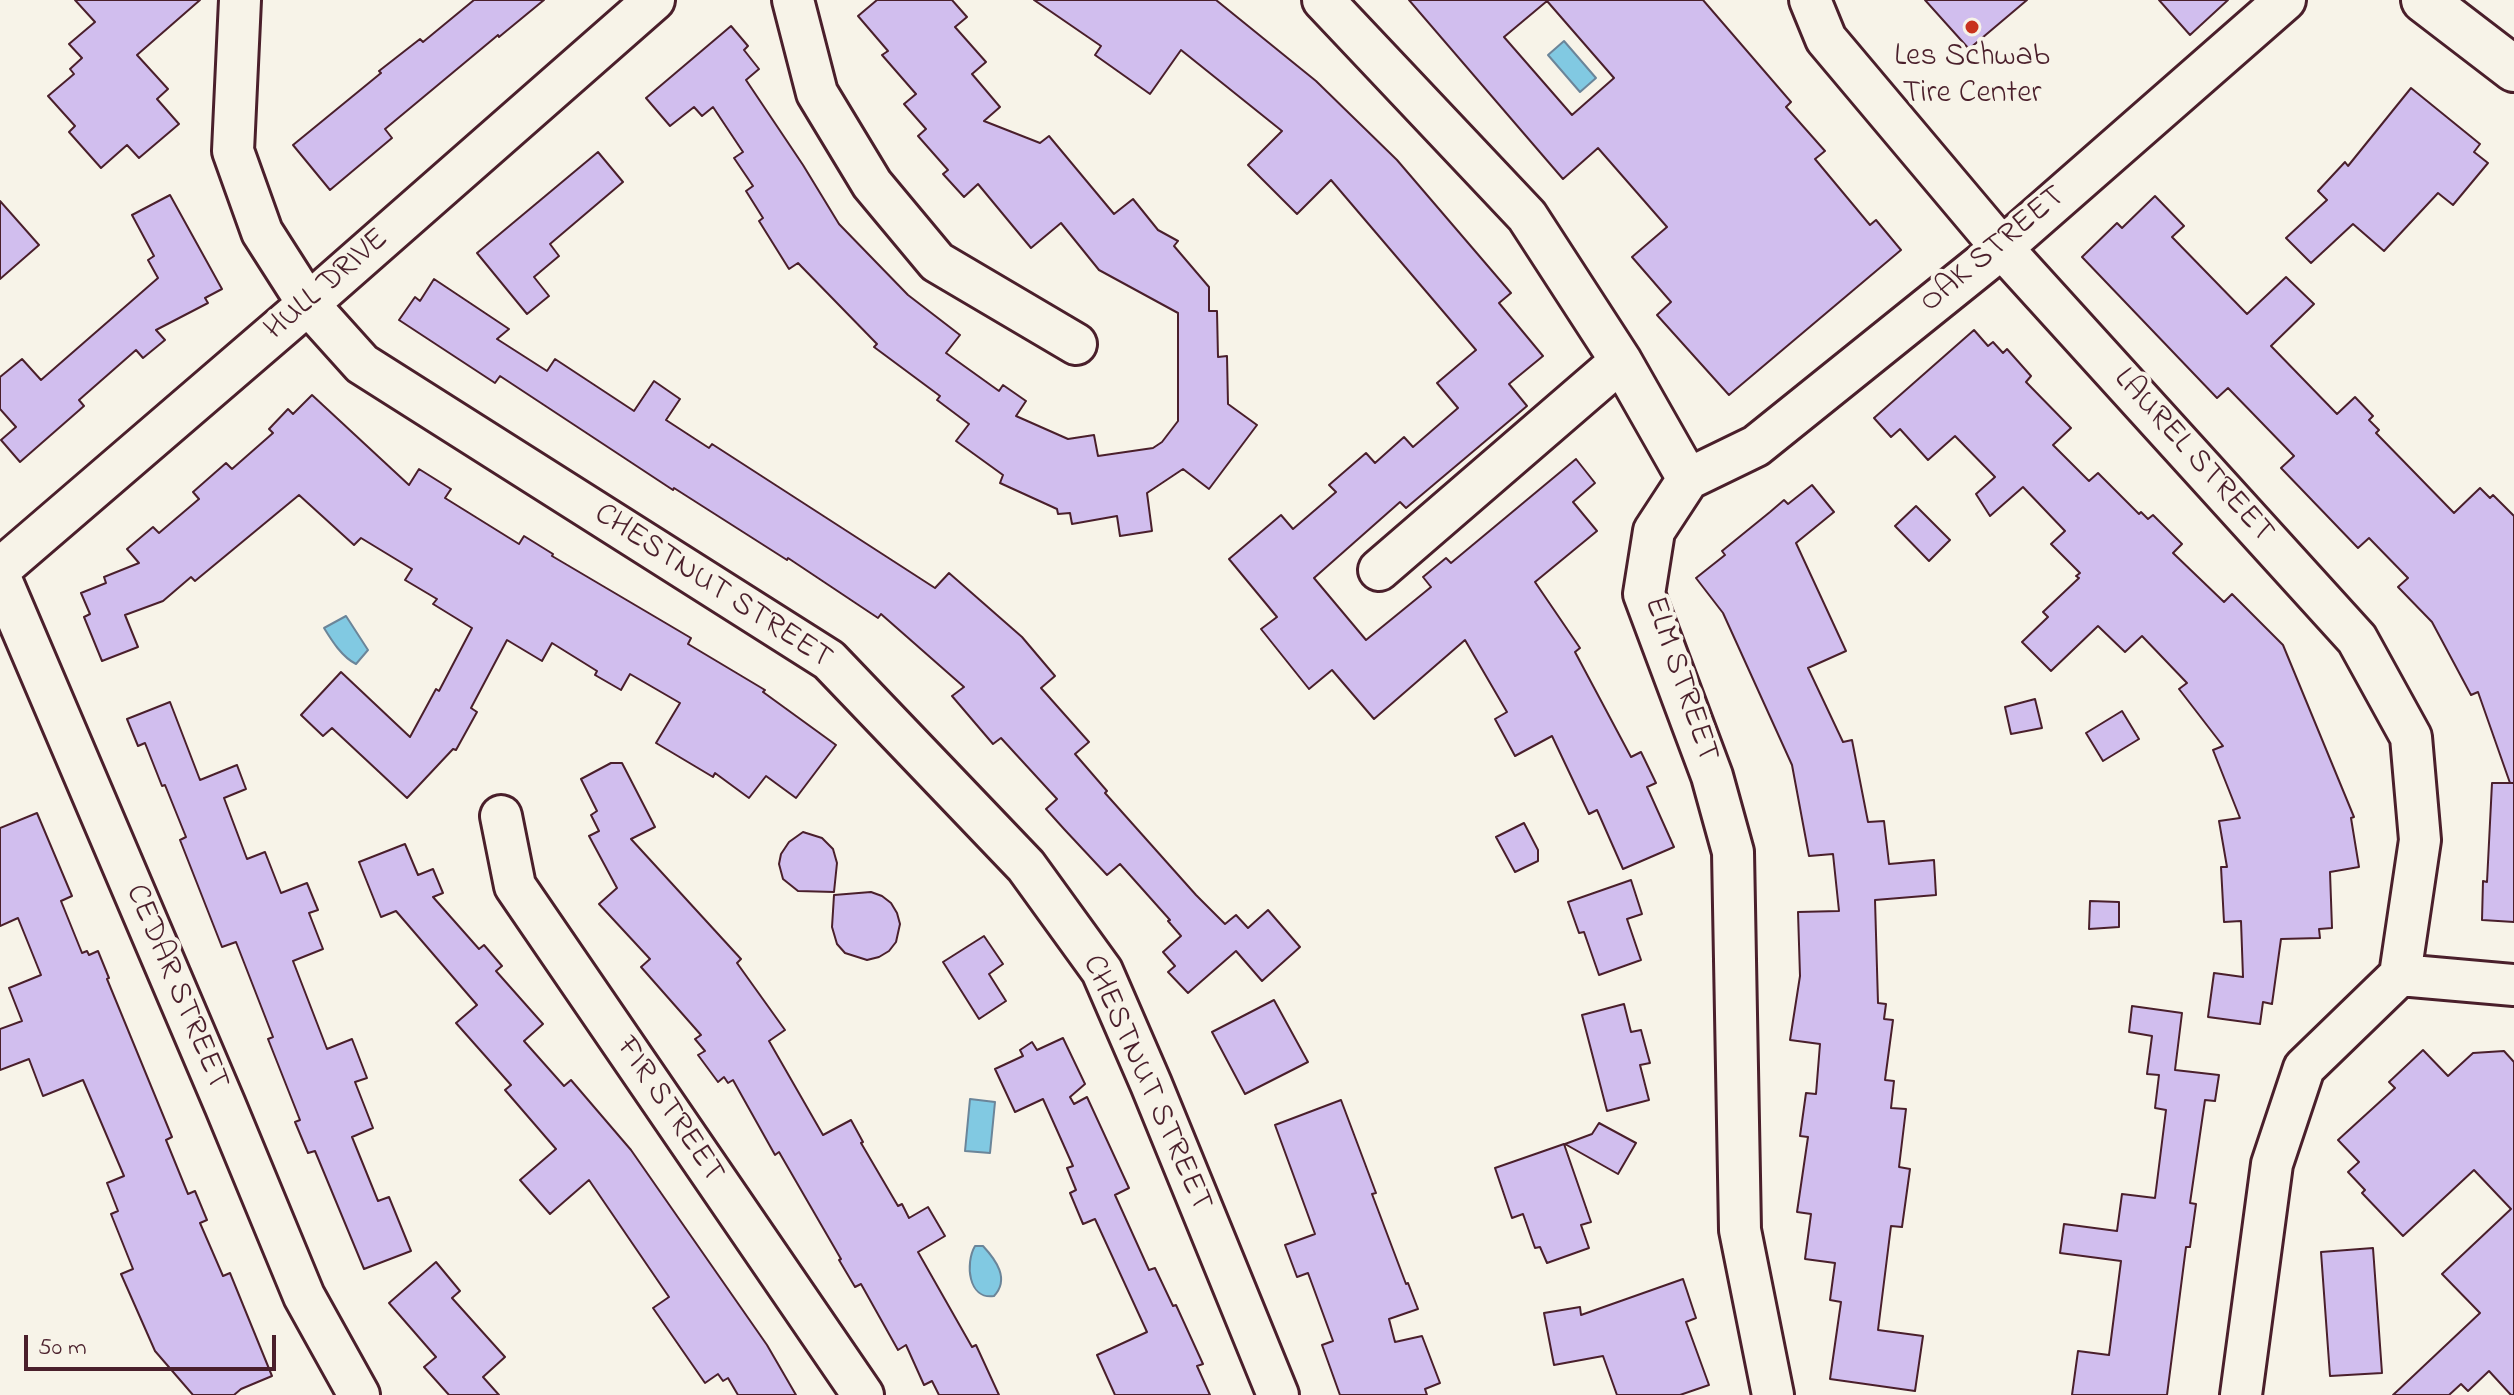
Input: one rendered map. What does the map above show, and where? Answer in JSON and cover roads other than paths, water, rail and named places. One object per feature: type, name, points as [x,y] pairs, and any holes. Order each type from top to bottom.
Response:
[{"type":"main road","points":[[2424,0],[2514,69]]},
{"type":"street","name":"CHESTNUT STREET","points":[[240,0],[233,151],[262,232],[308,304],[362,364],[829,660],[1026,866],[1102,971],[1278,1395]]},
{"type":"street","name":"HULL DRIVE","points":[[0,569],[654,0]]},
{"type":"street","points":[[793,0],[817,93],[872,184],[937,262],[1076,344]]},
{"type":"street","points":[[1323,0],[1527,216],[1621,361],[1688,479]]},
{"type":"street","name":"LAUREL STREET","points":[[1810,0],[1826,39],[2002,248],[2357,639],[2411,737],[2420,840],[2400,975]]},
{"type":"street","name":"OAK STREET","points":[[1688,479],[1756,446],[2002,248],[2285,0]]},
{"type":"street","points":[[1379,570],[1621,361]]},
{"type":"street","name":"ELM STREET","points":[[1688,479],[1654,531],[1644,594],[1712,776],[1733,852],[1740,1230],[1773,1395]]},
{"type":"street","name":"CEDAR STREET","points":[[0,577],[304,1296],[359,1395]]},
{"type":"street","name":"FIR STREET","points":[[501,816],[515,886],[863,1395]]},
{"type":"street","points":[[2245,1392],[2272,1164],[2304,1068],[2400,975],[2514,985]]},
{"type":"water","points":[[1564,41],[1596,78],[1580,92],[1548,55]]},
{"type":"water","points":[[346,616],[368,650],[356,664],[342,653],[324,628]]},
{"type":"water","points":[[970,1099],[995,1102],[990,1153],[965,1151]]},
{"type":"water","points":[[975,1246],[983,1246],[999,1270],[1001,1283],[994,1296],[979,1292],[971,1279],[970,1262]]},
{"type":"place","name":"Les Schwab Tire Center","points":[[1972,27]]}]
